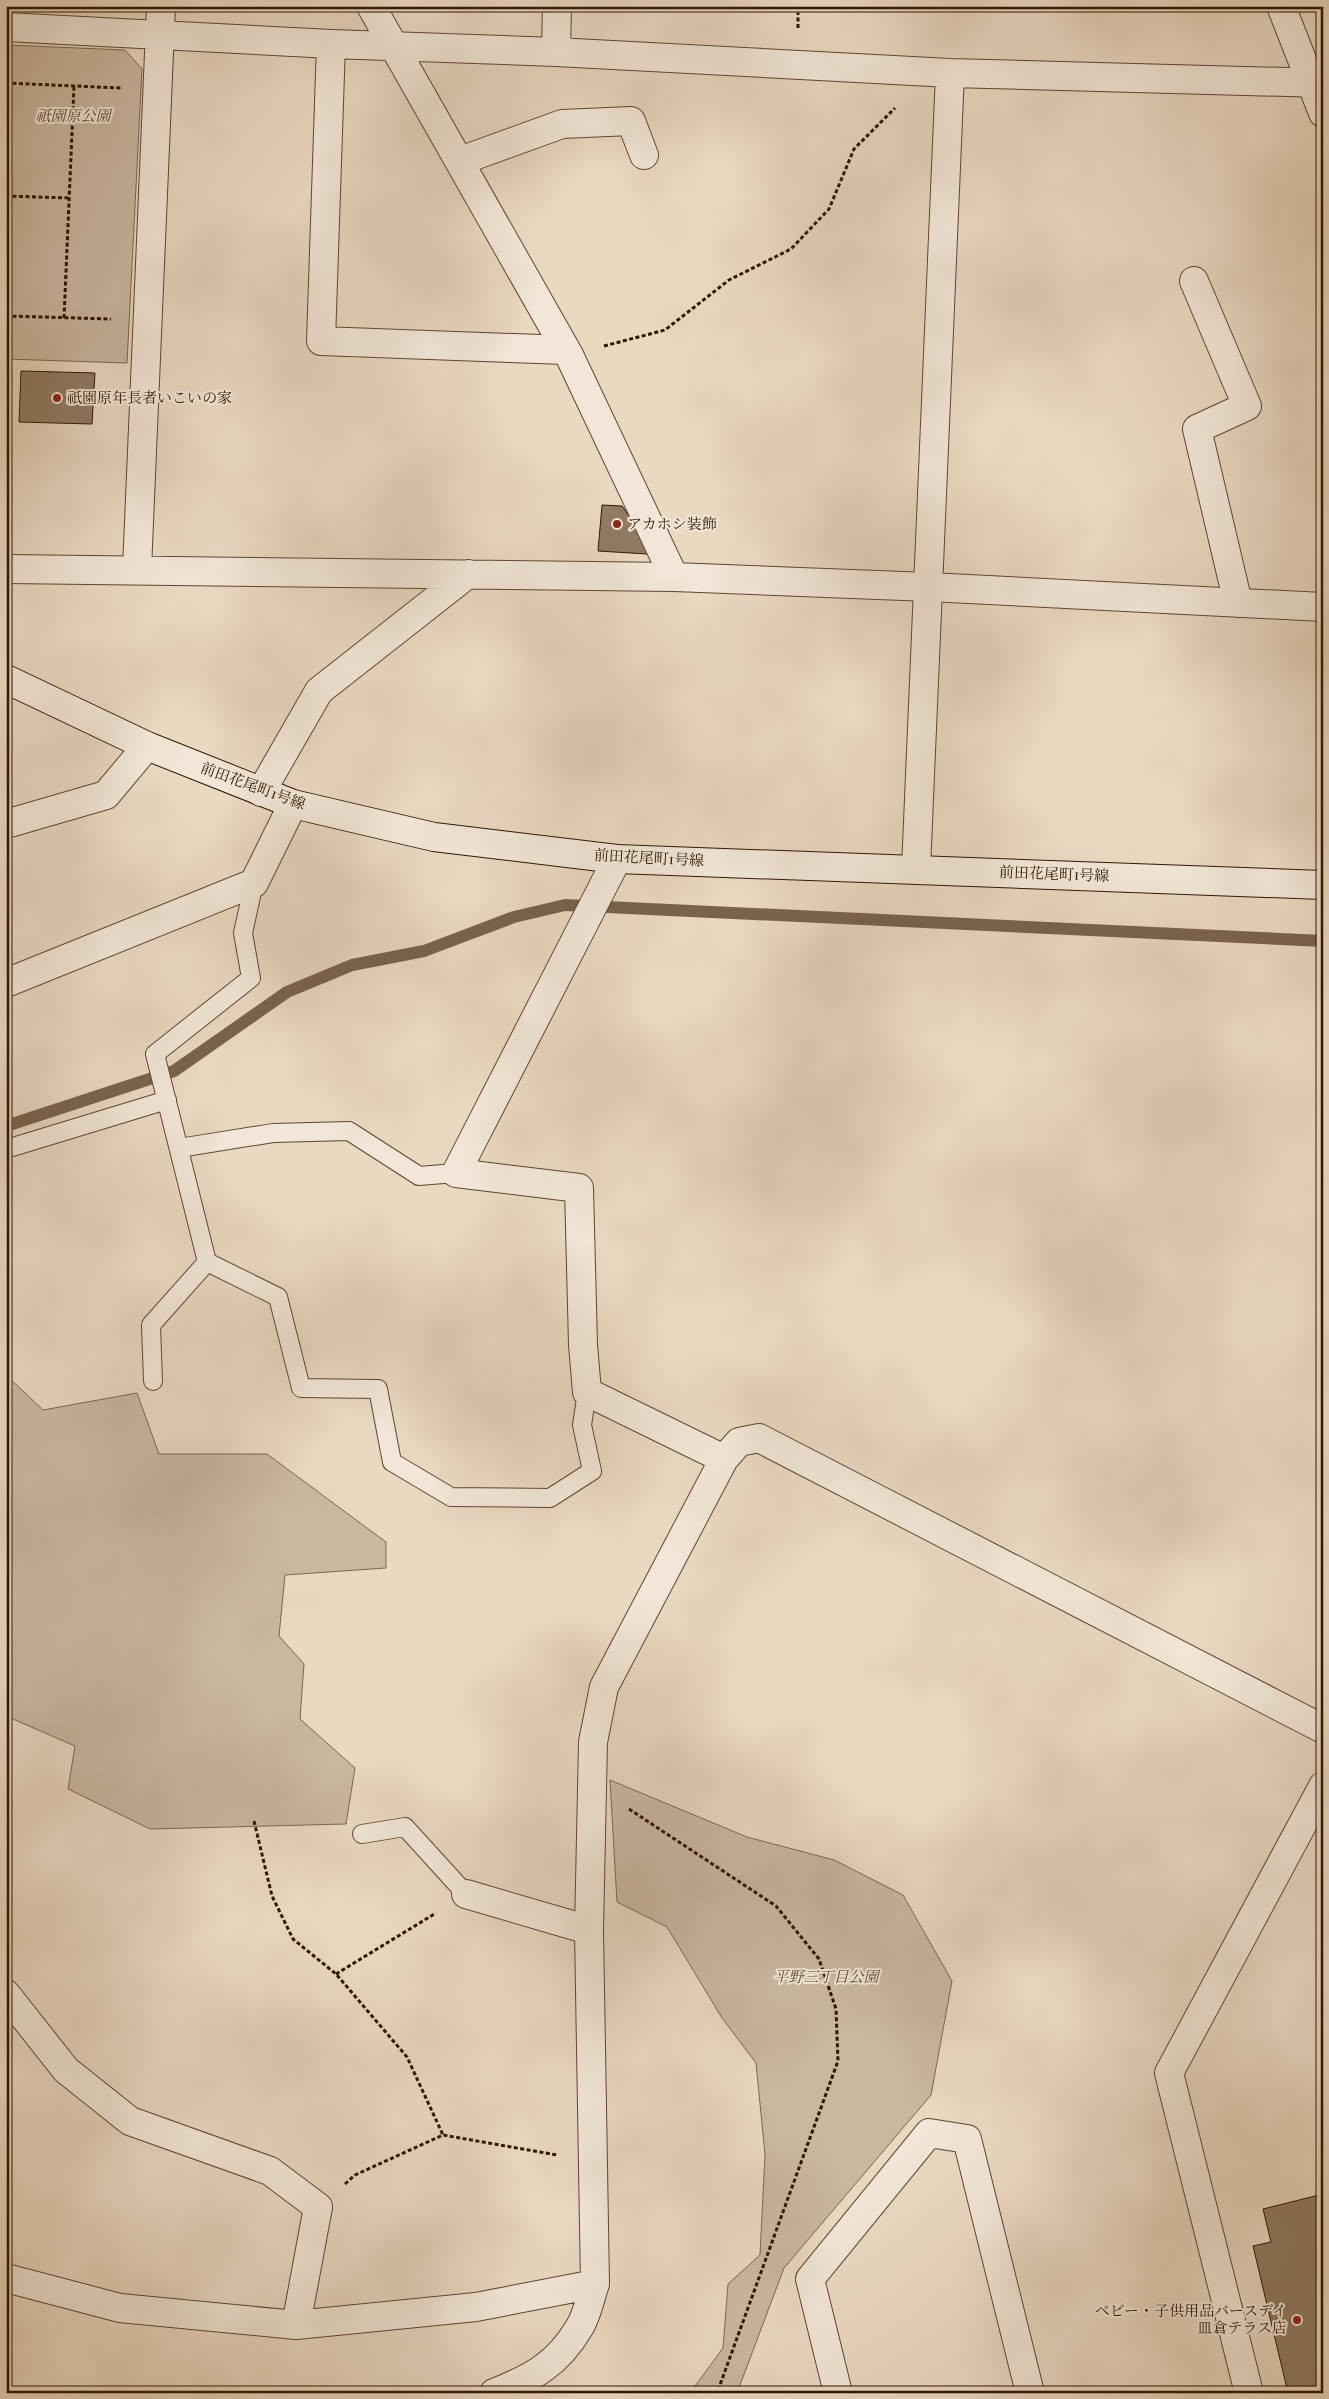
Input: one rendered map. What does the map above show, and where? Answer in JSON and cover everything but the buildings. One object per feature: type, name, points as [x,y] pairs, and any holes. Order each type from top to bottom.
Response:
[{"type":"street","points":[[137,569],[161,6]]},
{"type":"street","points":[[371,6],[568,352],[674,578]]},
{"type":"street","points":[[556,52],[557,6]]},
{"type":"street","points":[[1280,6],[1317,82],[1323,113]]},
{"type":"street","points":[[6,27],[331,44],[556,52],[950,73],[1317,82]]},
{"type":"street","points":[[331,44],[321,341],[568,352]]},
{"type":"street","points":[[916,869],[950,73]]},
{"type":"street","points":[[460,161],[562,124],[631,121],[644,154]]},
{"type":"street","points":[[1194,281],[1246,406],[1197,429],[1238,603]]},
{"type":"street","points":[[6,569],[137,569],[674,578],[929,587],[1323,607]]},
{"type":"street","points":[[261,792],[318,691],[468,574]]},
{"type":"street","name":"前田花尾町1号線","points":[[6,679],[147,746],[293,804],[434,837],[617,859],[1323,885]]},
{"type":"street","points":[[6,824],[106,795],[147,746]]},
{"type":"street","points":[[6,983],[254,883],[293,804]]},
{"type":"street","points":[[617,859],[456,1173],[579,1188],[583,1345],[587,1392],[724,1459]]},
{"type":"street","points":[[494,2393],[522,2382],[552,2363],[580,2327],[595,2284],[589,1930],[592,1742],[604,1687],[724,1459],[739,1442],[759,1438],[1323,1730]]},
{"type":"street","points":[[1249,2393],[1169,2073],[1323,1786]]},
{"type":"street","points":[[466,1894],[589,1930]]},
{"type":"street","points":[[6,1994],[66,2070],[130,2121],[270,2171],[318,2207],[296,2325]]},
{"type":"street","points":[[838,2393],[810,2280],[929,2133],[967,2139],[1030,2393]]},
{"type":"street","points":[[6,2278],[120,2308],[296,2325],[476,2307],[595,2284]]},
{"type":"lane","points":[[254,883],[243,933],[251,978],[155,1054],[207,1262],[278,1297],[301,1388],[378,1389],[392,1462],[451,1498],[550,1498],[592,1470],[582,1425],[587,1392]]},
{"type":"lane","points":[[6,1149],[166,1096]]},
{"type":"lane","points":[[179,1148],[273,1133],[349,1131],[420,1176],[456,1173]]},
{"type":"lane","points":[[153,1381],[151,1325],[207,1262]]},
{"type":"lane","points":[[362,1834],[405,1827],[466,1894]]},
{"type":"path","points":[[6,83],[157,90]]},
{"type":"path","points":[[64,318],[74,86]]},
{"type":"path","points":[[568,352],[665,330],[729,280],[791,249],[829,209],[854,149],[898,104]]},
{"type":"path","points":[[6,196],[69,198]]},
{"type":"path","points":[[6,316],[147,321]]},
{"type":"path","points":[[592,1784],[776,1906],[819,1960],[836,2009],[838,2061],[717,2393]]},
{"type":"path","points":[[254,1821],[272,1896],[293,1939],[336,1974],[407,2057],[443,2135]]},
{"type":"path","points":[[336,1974],[466,1894]]},
{"type":"path","points":[[318,2207],[355,2175],[443,2135],[592,2162]]},
{"type":"green space","name":"祇園原公園","points":[[6,45],[125,50],[142,69],[127,363],[6,359]]},
{"type":"green space","points":[[6,1375],[43,1410],[137,1393],[159,1454],[267,1454],[386,1542],[386,1568],[285,1575],[279,1636],[304,1664],[300,1719],[355,1768],[346,1824],[150,1829],[68,1789],[75,1746],[6,1716]]},
{"type":"green space","name":"平野三丁目公園","points":[[610,1780],[747,1837],[834,1860],[903,1895],[952,1981],[931,2095],[784,2268],[737,2393],[690,2393],[723,2348],[728,2284],[760,2255],[765,2155],[756,2063],[722,2018],[667,1927],[617,1902]]},
{"type":"waterway","points":[[6,1126],[174,1071],[287,992],[352,965],[424,951],[514,917],[565,905],[1323,941]]},
{"type":"place","name":"祇園原年長者いこいの家","points":[[57,398]]},
{"type":"place","name":"アカホシ装飾","points":[[617,524]]},
{"type":"place","name":"ベビー・子供用品バースデイ 皿倉テラス店","points":[[1297,2320]]}]
